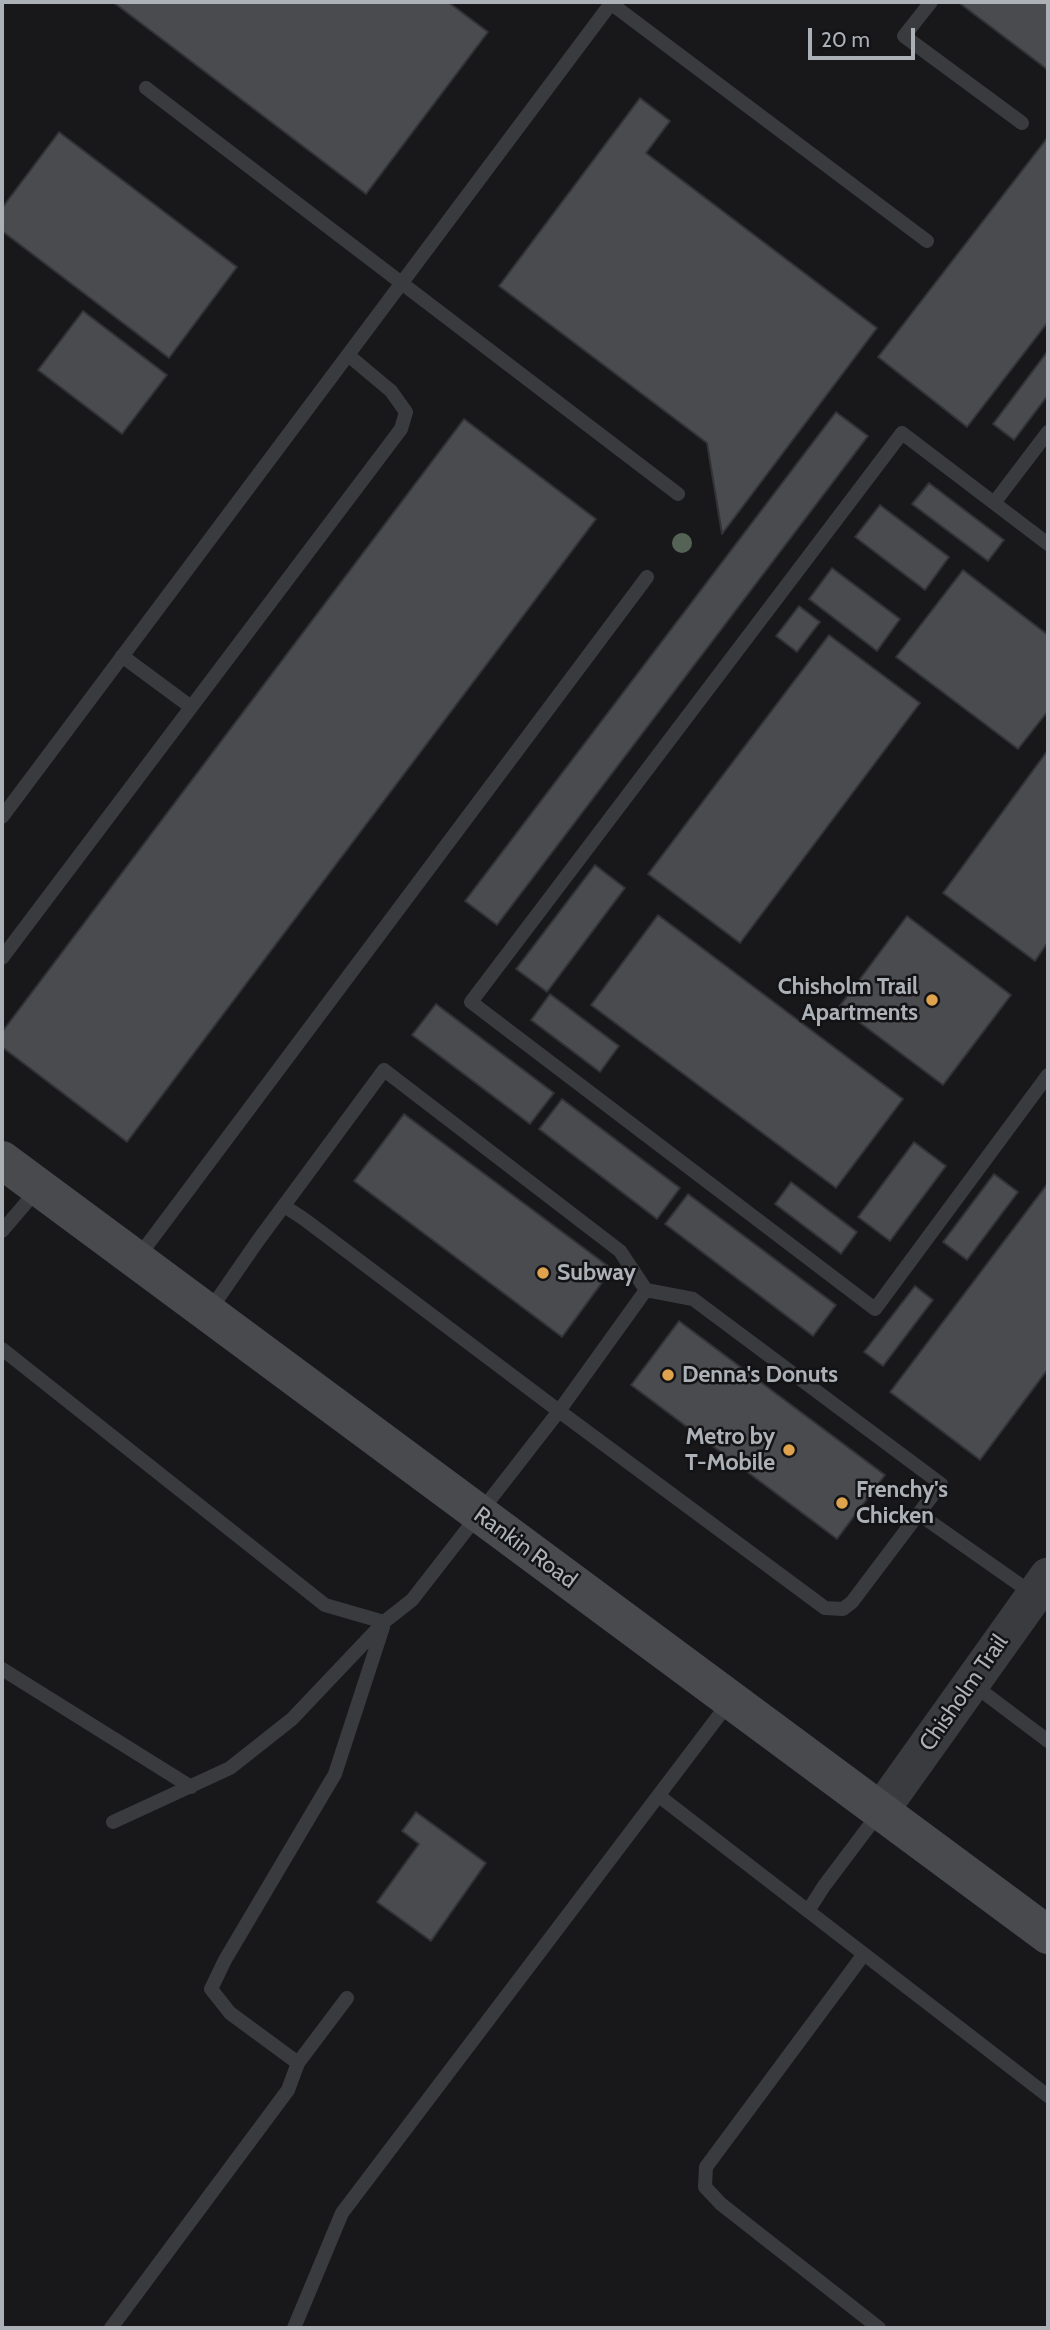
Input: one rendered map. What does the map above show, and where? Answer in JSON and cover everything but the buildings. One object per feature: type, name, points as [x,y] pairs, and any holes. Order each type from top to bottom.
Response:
[{"type":"main road","name":"Rankin Road","points":[[2,1160],[1048,1935]]},
{"type":"street","name":"Chisholm Trail","points":[[881,1810],[1041,1585]]},
{"type":"lane","points":[[2,817],[610,2],[927,241]]},
{"type":"lane","points":[[932,2],[904,36],[1022,123]]},
{"type":"lane","points":[[146,88],[678,494]]},
{"type":"lane","points":[[2,958],[401,429],[407,412],[391,391],[348,355]]},
{"type":"lane","points":[[994,503],[1048,432]]},
{"type":"lane","points":[[1048,544],[902,433],[471,1002],[875,1309],[1048,1075]]},
{"type":"lane","points":[[136,1261],[647,577]]},
{"type":"lane","points":[[122,656],[191,707]]},
{"type":"lane","points":[[208,1314],[284,1206],[384,1070],[620,1251],[646,1290],[693,1299],[941,1484],[852,1602],[843,1609],[825,1608],[284,1206]]},
{"type":"lane","points":[[2,1231],[39,1188]]},
{"type":"lane","points":[[113,1822],[230,1768],[292,1719],[384,1622],[412,1600],[559,1411],[646,1290]]},
{"type":"lane","points":[[2,1349],[325,1605],[384,1622]]},
{"type":"lane","points":[[919,1514],[1041,1585]]},
{"type":"lane","points":[[298,2063],[230,2013],[211,1989],[225,1960],[335,1774],[384,1622]]},
{"type":"lane","points":[[2,1669],[191,1787]]},
{"type":"lane","points":[[971,1683],[1048,1741]]},
{"type":"lane","points":[[294,2328],[342,2213],[731,1700]]},
{"type":"lane","points":[[659,1796],[1048,2096]]},
{"type":"lane","points":[[808,1911],[881,1810]]},
{"type":"lane","points":[[864,1954],[706,2167],[705,2187],[721,2204],[879,2328]]},
{"type":"lane","points":[[111,2328],[288,2090],[298,2063],[347,1997]]},
{"type":"place","name":"Chisholm Trail Apartments","points":[[932,1000]]},
{"type":"place","name":"Subway","points":[[543,1273]]},
{"type":"place","name":"Denna's Donuts","points":[[668,1375]]},
{"type":"place","name":"Metro by T-Mobile","points":[[789,1450]]},
{"type":"place","name":"Frenchy's Chicken","points":[[842,1503]]}]
